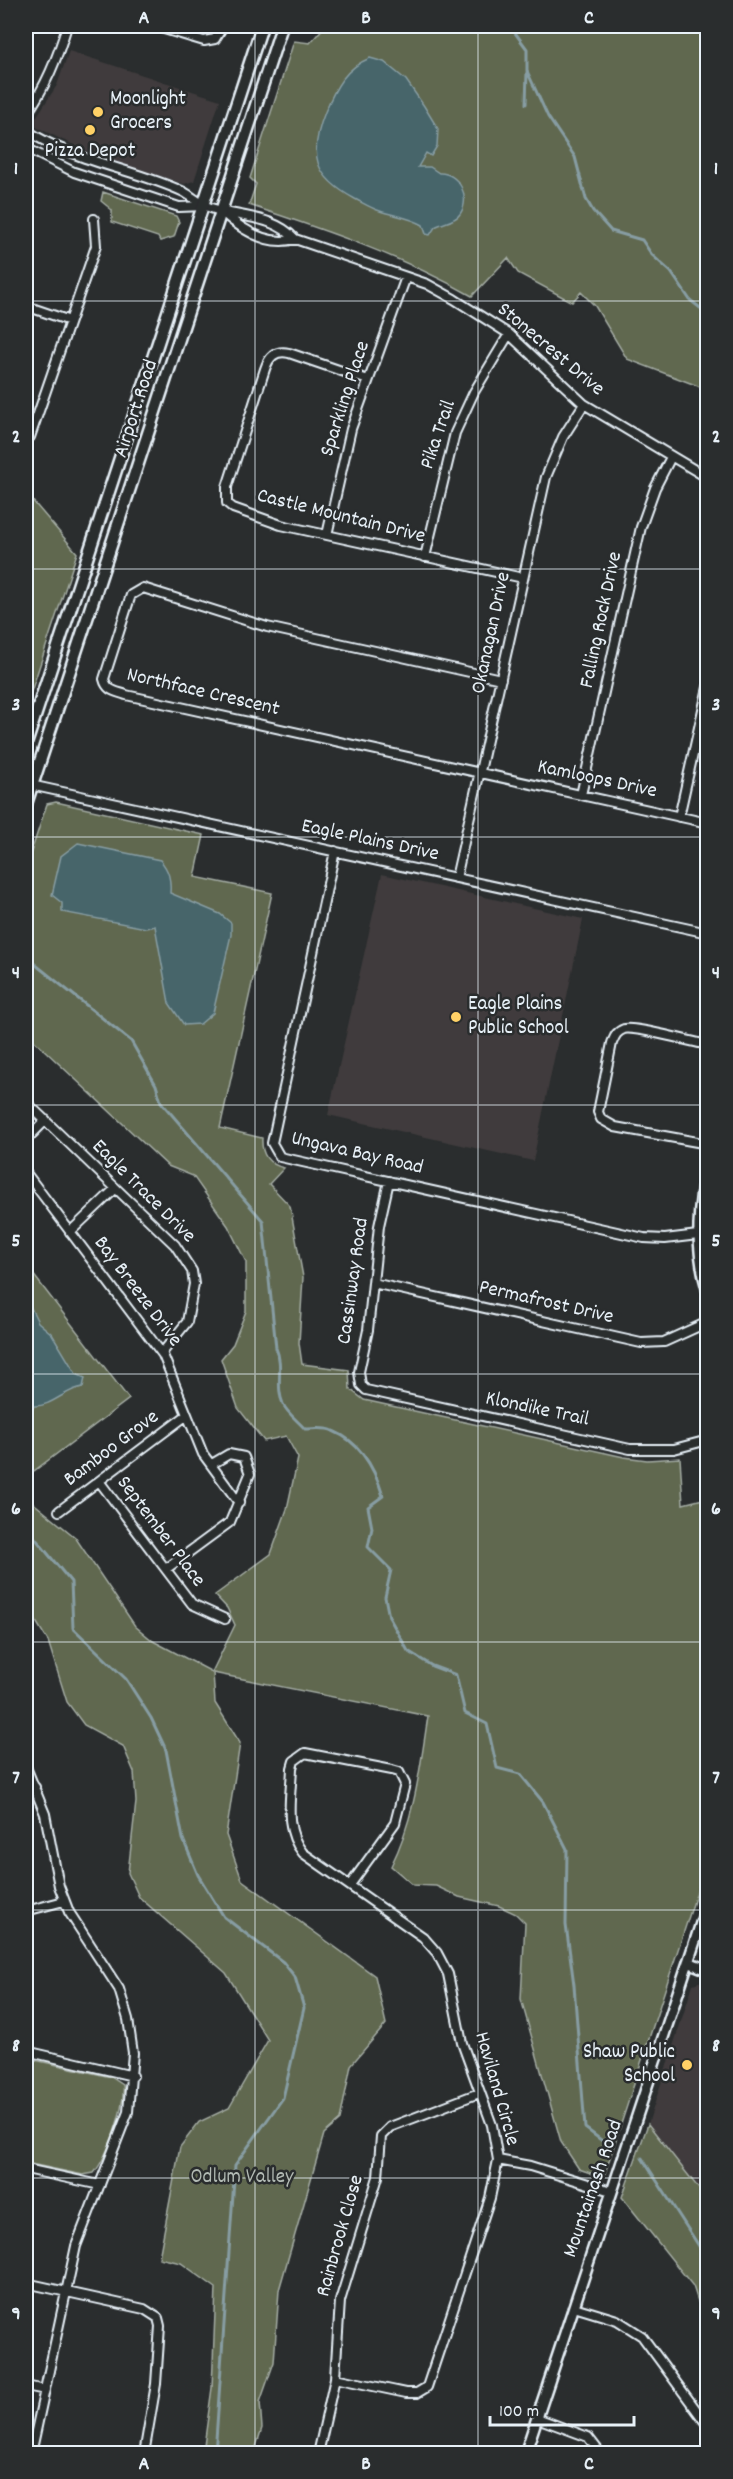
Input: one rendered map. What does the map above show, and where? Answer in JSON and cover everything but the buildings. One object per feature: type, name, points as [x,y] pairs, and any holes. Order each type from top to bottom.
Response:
[{"type":"main road","name":"Airport Road","points":[[26,744],[262,26]]},
{"type":"main road","name":"Airport Road","points":[[26,804],[29,785],[222,212],[282,26]]},
{"type":"street","points":[[26,115],[52,73],[67,26]]},
{"type":"street","points":[[154,26],[204,41],[215,39],[223,26]]},
{"type":"street","points":[[26,130],[69,152],[185,192],[204,206]]},
{"type":"street","points":[[26,148],[74,172],[147,197],[179,207],[204,206]]},
{"type":"street","name":"Stonecrest Drive","points":[[204,206],[222,212],[246,215],[286,228],[295,239],[427,284],[509,334],[584,404],[708,478]]},
{"type":"street","name":"Stonecrest Drive","points":[[222,212],[241,230],[282,243],[295,239]]},
{"type":"street","points":[[30,437],[96,246],[94,219]]},
{"type":"street","name":"Sparkling Place","points":[[327,535],[351,429],[406,277]]},
{"type":"street","points":[[26,306],[70,321]]},
{"type":"street","name":"Pika Trail","points":[[425,556],[455,433],[474,392],[509,334]]},
{"type":"street","name":"Castle Mountain Drive","points":[[368,380],[289,353],[280,352],[272,356],[265,369],[226,491],[227,503],[233,508],[281,525],[523,578]]},
{"type":"street","name":"Okanagan Drive","points":[[456,878],[550,464],[563,437],[584,404]]},
{"type":"street","name":"Falling Rock Drive","points":[[581,795],[641,526],[651,495],[671,457]]},
{"type":"street","name":"Northface Crescent","points":[[480,773],[126,695],[106,686],[106,670],[131,595],[143,588],[267,627],[501,679]]},
{"type":"street","points":[[679,817],[708,687]]},
{"type":"street","name":"Kamloops Drive","points":[[480,773],[708,823]]},
{"type":"street","name":"Eagle Plains Drive","points":[[29,785],[708,933]]},
{"type":"street","name":"Ungava Bay Road","points":[[335,852],[272,1143],[280,1157],[644,1238],[665,1239],[698,1235]]},
{"type":"street","points":[[708,1045],[634,1029],[621,1030],[615,1034],[612,1042],[598,1112],[601,1119],[615,1127],[708,1144]]},
{"type":"street","name":"Eagle Trace Drive","points":[[26,1102],[177,1247],[193,1275],[187,1322],[162,1353]]},
{"type":"street","points":[[26,1140],[46,1120]]},
{"type":"street","points":[[708,1158],[699,1202],[698,1235],[708,1292]]},
{"type":"street","name":"Bay Breeze Drive","points":[[26,1173],[162,1353],[203,1454],[239,1503]]},
{"type":"street","name":"Cassinway Road","points":[[361,1385],[359,1372],[379,1226],[389,1181]]},
{"type":"street","points":[[70,1232],[115,1189]]},
{"type":"street","name":"Permafrost Drive","points":[[373,1283],[641,1342],[664,1342],[708,1322]]},
{"type":"street","name":"Klondike Trail","points":[[361,1385],[373,1392],[630,1449],[674,1449],[708,1440]]},
{"type":"street","name":"Bamboo Grove","points":[[59,1511],[187,1415]]},
{"type":"street","points":[[166,1569],[230,1522],[239,1503],[250,1474],[244,1457],[229,1454],[212,1464]]},
{"type":"street","name":"September Place","points":[[99,1481],[192,1604],[225,1619]]},
{"type":"street","name":"Haviland Circle","points":[[335,2378],[406,2393],[417,2393],[427,2387],[490,2198],[498,2160],[492,2125],[462,2043],[448,1974],[436,1953],[423,1937],[303,1852],[294,1839],[290,1821],[292,1768],[294,1761],[305,1753],[399,1772],[405,1784],[395,1823],[350,1885]]},
{"type":"street","points":[[26,1767],[45,1814],[55,1874],[64,1901],[119,1989],[130,2030],[133,2076],[125,2121],[76,2246],[64,2292],[31,2454]]},
{"type":"street","points":[[26,1790],[35,1787]]},
{"type":"street","points":[[26,1911],[64,1901]]},
{"type":"street","name":"Mountainash Road","points":[[525,2454],[708,1902]]},
{"type":"street","points":[[687,1962],[708,1970]]},
{"type":"street","points":[[26,2051],[133,2076]]},
{"type":"street","name":"Rainbrook Close","points":[[318,2454],[335,2378],[340,2301],[378,2177],[381,2136],[390,2127],[479,2093]]},
{"type":"street","points":[[498,2160],[530,2166],[611,2192]]},
{"type":"street","points":[[26,2169],[100,2186]]},
{"type":"street","points":[[26,2283],[144,2309],[158,2319],[160,2338],[156,2384],[144,2454]]},
{"type":"street","points":[[574,2307],[617,2320],[642,2336],[708,2427]]},
{"type":"street","points":[[26,2386],[45,2390]]},
{"type":"street","points":[[537,2418],[588,2437],[601,2454]]},
{"type":"shaded area","points":[[69,51],[220,100],[194,181],[184,184],[92,154],[36,127],[35,119],[57,85]]},
{"type":"shaded area","name":"Eagle Plains Public School","points":[[382,874],[583,919],[533,1161],[328,1115]]},
{"type":"shaded area","name":"Shaw Public School","points":[[702,1981],[708,1983],[707,2199],[648,2124],[693,1984]]},
{"type":"green space","points":[[325,26],[707,26],[707,393],[698,386],[627,359],[595,306],[581,292],[572,302],[518,273],[508,258],[472,296],[391,256],[249,205],[256,184],[250,178],[294,41],[310,43]]},
{"type":"green space","points":[[103,192],[176,216],[179,222],[174,237],[160,241],[158,237],[112,222],[112,210],[101,201]]},
{"type":"green space","points":[[26,493],[77,553],[26,707]]},
{"type":"green space","name":"Odlum Valley","points":[[56,802],[204,835],[195,877],[272,893],[220,1128],[262,1138],[264,1154],[274,1164],[284,1168],[269,1184],[290,1206],[303,1277],[299,1343],[302,1364],[349,1370],[350,1389],[364,1400],[624,1457],[647,1460],[680,1458],[683,1504],[707,1498],[707,1861],[605,2173],[599,2176],[579,2169],[561,2142],[521,1999],[525,1923],[516,1914],[499,1906],[459,1897],[436,1886],[413,1885],[391,1866],[411,1811],[428,1716],[213,1673],[215,1703],[240,1743],[226,1835],[242,1880],[375,1976],[386,2024],[351,2065],[340,2120],[324,2134],[279,2290],[274,2362],[260,2402],[262,2428],[254,2453],[203,2453],[212,2388],[216,2288],[181,2263],[159,2258],[180,2147],[199,2122],[229,2108],[268,2040],[226,1973],[139,1897],[128,1873],[136,1802],[134,1772],[123,1746],[84,1725],[67,1702],[48,1641],[26,1605],[26,1497],[75,1537],[135,1626],[153,1641],[212,1672],[235,1625],[227,1608],[215,1595],[271,1554],[287,1509],[298,1458],[286,1436],[264,1441],[238,1408],[221,1359],[233,1344],[246,1311],[246,1262],[228,1226],[193,1176],[168,1166],[26,1033],[26,867],[47,804]]},
{"type":"green space","points":[[26,1265],[129,1399],[26,1477]]},
{"type":"green space","points":[[26,2058],[111,2077],[123,2085],[122,2105],[114,2131],[94,2173],[83,2175],[26,2163]]},
{"type":"green space","points":[[648,2124],[707,2199],[707,2329],[693,2286],[622,2197]]},
{"type":"water","points":[[370,58],[384,62],[406,80],[438,129],[437,146],[431,156],[426,153],[418,167],[430,167],[452,177],[464,193],[460,214],[455,219],[435,227],[430,235],[426,234],[423,225],[418,222],[377,210],[341,191],[323,173],[318,163],[316,153],[320,127],[333,95],[347,73]]},
{"type":"water","points":[[78,843],[160,860],[169,875],[170,893],[220,914],[231,923],[231,935],[213,1013],[200,1024],[184,1025],[169,1003],[155,926],[146,928],[62,912],[62,903],[52,895],[61,856]]},
{"type":"water","points":[[26,1298],[38,1322],[52,1334],[76,1374],[85,1378],[83,1387],[46,1404],[34,1406],[28,1419],[26,1419]]},
{"type":"waterway","points":[[510,26],[527,49],[527,71],[548,117],[575,157],[586,199],[593,211],[611,231],[642,240],[652,255],[671,272],[690,300],[708,314]]},
{"type":"waterway","points":[[526,104],[527,72]]},
{"type":"waterway","points":[[26,565],[30,572],[26,620]]},
{"type":"waterway","points":[[26,957],[131,1041],[156,1085],[161,1102],[263,1221],[283,1404],[305,1429],[330,1430],[343,1436],[359,1449],[371,1466],[383,1496],[368,1507],[372,1528],[368,1547],[391,1570],[385,1597],[389,1617],[408,1651],[432,1666],[456,1675],[465,1713],[487,1724],[497,1768],[520,1774],[543,1802],[567,1849],[566,1925],[574,1985],[585,2128],[609,2146]]},
{"type":"waterway","points":[[26,1527],[71,1582],[73,1628],[126,1679],[151,1718],[166,1750],[183,1839],[198,1875],[224,1917],[283,1962],[295,1977],[304,2008],[283,2098],[235,2165],[215,2454]]},
{"type":"waterway","points":[[642,2158],[708,2260]]},
{"type":"place","name":"Moonlight Grocers","points":[[98,112]]},
{"type":"place","name":"Pizza Depot","points":[[90,130]]},
{"type":"place","name":"Eagle Plains Public School","points":[[456,1017]]},
{"type":"place","name":"Shaw Public School","points":[[687,2065]]}]
